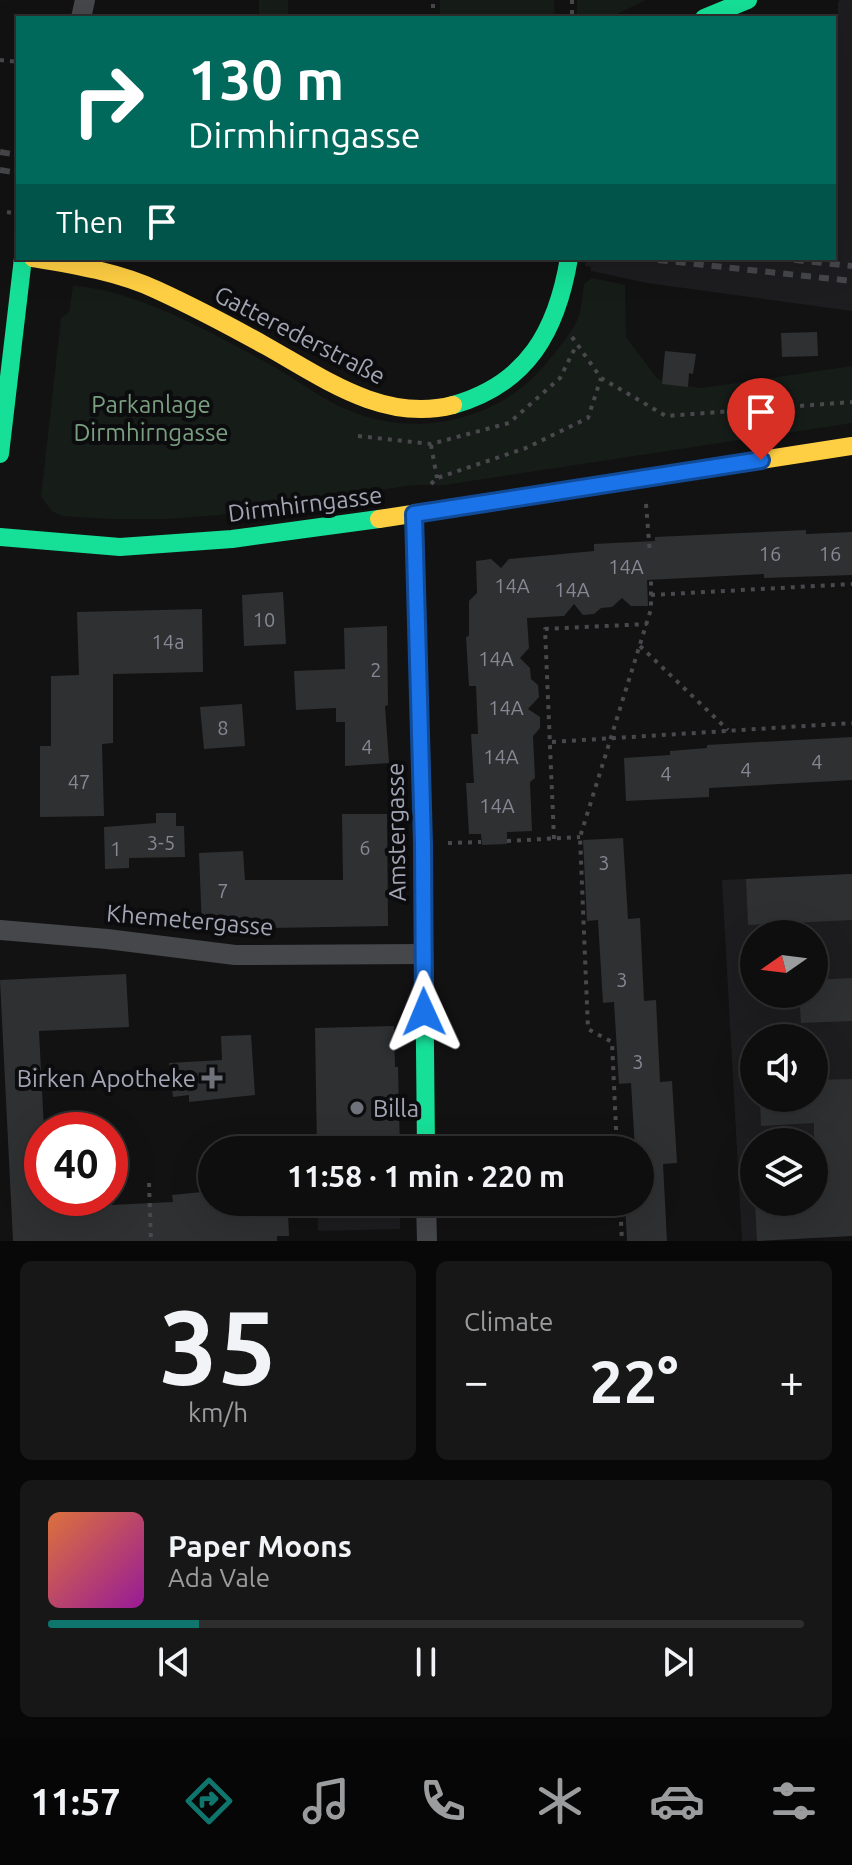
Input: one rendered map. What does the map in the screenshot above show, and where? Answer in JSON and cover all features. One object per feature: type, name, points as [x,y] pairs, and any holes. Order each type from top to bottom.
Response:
[{"type":"street","points":[[709,16],[748,0]]},
{"type":"street","points":[[0,454],[17,260]]},
{"type":"street","name":"Gatterederstraße","points":[[44,260],[104,271],[154,289],[342,388],[391,406],[416,410],[462,403],[504,382],[530,360],[557,316],[568,261]]},
{"type":"street","name":"Dirmhirngasse","points":[[0,537],[120,547],[232,539],[852,446]]},
{"type":"street","name":"Amstergasse","points":[[414,514],[423,844],[426,1136]]},
{"type":"street","name":"Khemetergasse","points":[[0,930],[235,955],[423,954]]},
{"type":"street","points":[[426,1216],[427,1241]]},
{"type":"path","points":[[7,212],[16,214]]},
{"type":"path","points":[[557,316],[601,378],[666,416],[852,402]]},
{"type":"path","points":[[428,488],[437,478],[526,448],[588,418],[601,378]]},
{"type":"path","points":[[431,444],[437,478]]},
{"type":"path","points":[[640,478],[648,513],[650,554]]},
{"type":"path","points":[[616,1136],[612,1042],[588,1029],[580,837],[647,624],[651,609],[651,578]]},
{"type":"path","points":[[651,595],[852,584]]},
{"type":"path","points":[[554,839],[545,629],[647,624]]},
{"type":"path","points":[[640,646],[728,730]]},
{"type":"path","points":[[552,742],[852,723]]},
{"type":"path","points":[[507,841],[580,837]]},
{"type":"path","points":[[423,844],[481,842]]},
{"type":"path","points":[[149,1183],[151,1241]]},
{"type":"path","points":[[621,1216],[622,1241]]},
{"type":"shaded area","points":[[852,0],[852,311],[647,283],[591,271],[591,267],[585,266],[586,260],[836,260],[838,2]]},
{"type":"shaded area","points":[[852,874],[852,1236],[742,1241],[741,1216],[828,1216],[828,1128],[740,1128],[740,1205],[722,880]]},
{"type":"shaded area","points":[[317,1216],[400,1216],[400,1229],[318,1231]]},
{"type":"green space","points":[[259,0],[288,0],[288,16],[259,16]]},
{"type":"green space","points":[[440,0],[554,0],[555,16],[440,16]]},
{"type":"green space","points":[[577,0],[646,0],[613,16],[577,16]]},
{"type":"green space","name":"Parkanlage Dirmhirngasse","points":[[592,278],[625,285],[626,337],[657,378],[665,383],[702,388],[852,366],[852,423],[444,485],[413,485],[219,515],[167,519],[62,516],[52,511],[41,497],[61,318],[69,312],[73,286],[121,295],[174,315],[248,352],[353,412],[374,419],[418,424],[440,422],[482,410],[520,389],[552,357],[573,327],[579,315],[584,284]]},
{"type":"building","points":[[817,332],[818,356],[782,357],[781,333]]},
{"type":"building","points":[[665,351],[696,354],[688,387],[662,384]]},
{"type":"building","points":[[806,530],[806,534],[852,532],[852,575],[764,578],[764,574],[647,580],[648,606],[631,606],[622,598],[612,607],[601,608],[594,614],[583,615],[574,604],[564,616],[527,618],[529,648],[520,658],[530,668],[531,679],[538,685],[539,697],[528,709],[540,717],[540,728],[533,736],[535,778],[530,782],[532,831],[507,832],[507,844],[482,845],[481,834],[469,834],[466,783],[474,783],[471,734],[478,734],[476,686],[469,686],[466,637],[469,636],[469,601],[477,593],[476,561],[491,559],[501,568],[509,559],[594,551],[594,544],[655,541],[655,537]]},
{"type":"building","points":[[283,592],[286,644],[244,646],[242,595]]},
{"type":"building","points":[[202,609],[203,672],[113,674],[113,743],[102,744],[104,816],[40,817],[40,746],[51,746],[51,676],[79,675],[77,612]]},
{"type":"building","points":[[387,626],[388,705],[385,706],[389,763],[345,766],[345,722],[336,722],[336,708],[296,710],[294,671],[345,669],[344,628]]},
{"type":"building","points":[[242,704],[245,746],[204,749],[200,707]]},
{"type":"building","points":[[852,737],[852,780],[709,788],[709,797],[626,801],[624,758],[670,755],[670,751],[707,748],[707,745]]},
{"type":"building","points":[[156,813],[176,813],[176,826],[184,826],[185,857],[129,858],[129,868],[105,869],[104,827],[156,823]]},
{"type":"building","points":[[342,814],[387,814],[388,926],[202,929],[199,853],[243,851],[245,880],[343,880]]},
{"type":"building","points":[[623,838],[628,919],[640,918],[644,1001],[656,1000],[660,1082],[672,1081],[677,1163],[663,1164],[667,1241],[627,1241],[626,1216],[654,1216],[654,1136],[634,1136],[631,1083],[619,1084],[614,1002],[603,1003],[598,920],[587,921],[583,840]]},
{"type":"building","points":[[852,874],[852,920],[748,920],[746,879]]},
{"type":"building","points":[[126,974],[129,1027],[39,1031],[43,1112],[24,1112],[24,1216],[128,1216],[128,1204],[173,1202],[172,1195],[198,1192],[198,1216],[288,1216],[289,1236],[277,1236],[277,1241],[13,1241],[0,980]]},
{"type":"building","points":[[852,978],[852,1021],[801,1023],[800,1008],[828,1008],[828,979]]},
{"type":"building","name":"Billa","points":[[394,1026],[400,1136],[317,1136],[315,1028]]},
{"type":"building","name":"Birken Apotheke","points":[[251,1035],[255,1095],[189,1102],[189,1095],[173,1097],[169,1063],[222,1060],[221,1036]]},
{"type":"building","points":[[852,1079],[852,1236],[757,1241],[756,1216],[828,1216],[828,1128],[814,1128],[814,1123],[761,1126],[760,1112],[828,1112],[828,1080]]},
{"type":"railway","points":[[0,152],[16,155]]},
{"type":"railway","points":[[0,170],[16,173]]},
{"type":"railway","points":[[658,260],[852,281]]},
{"type":"railway","points":[[795,260],[852,266]]},
{"type":"traffic: fast","points":[[709,16],[748,0]]},
{"type":"traffic: fast","points":[[0,454],[23,260]]},
{"type":"traffic: fast","points":[[453,405],[479,396],[501,383],[535,351],[556,308],[569,260]]},
{"type":"traffic: fast","points":[[414,514],[423,844],[426,1136]]},
{"type":"traffic: fast","points":[[0,537],[120,547],[232,539],[379,519]]},
{"type":"traffic: slow","points":[[44,260],[96,270],[142,284],[185,303],[332,383],[379,403],[427,409],[453,405]]},
{"type":"traffic: slow","points":[[379,519],[852,446]]},
{"type":"place","name":"Birken Apotheke","points":[[212,1078]]},
{"type":"place","name":"Billa","points":[[357,1108]]},
{"type":"route","points":[[424,1012],[414,514],[761,460]]}]
